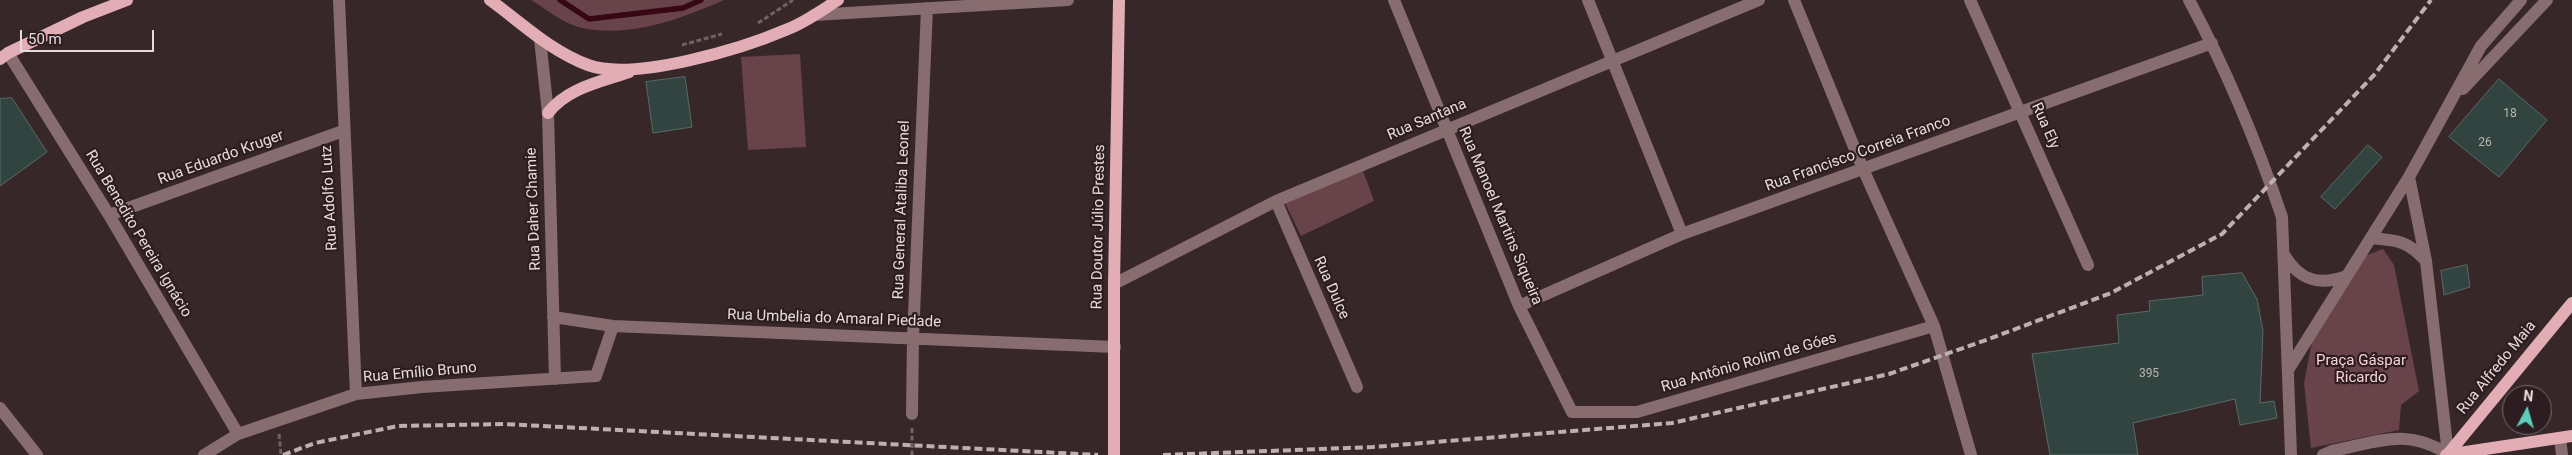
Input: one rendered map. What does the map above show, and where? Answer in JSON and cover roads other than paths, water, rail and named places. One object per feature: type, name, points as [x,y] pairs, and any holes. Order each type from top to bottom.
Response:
[{"type":"main road","points":[[4,56],[83,17],[127,0]]},
{"type":"main road","points":[[490,0],[561,54],[590,66],[616,69],[642,68],[699,58],[755,42],[791,28],[838,0]]},
{"type":"main road","name":"Rua Doutor Júlio Prestes","points":[[1114,455],[1114,284],[1119,0]]},
{"type":"main road","points":[[548,113],[556,102],[573,92],[642,68]]},
{"type":"main road","name":"Rua Alfredo Maia","points":[[2447,455],[2572,302]]},
{"type":"main road","points":[[2447,455],[2566,437]]},
{"type":"street","name":"Rua Adolfo Lutz","points":[[339,0],[343,131],[356,394]]},
{"type":"street","points":[[814,15],[1068,0]]},
{"type":"street","name":"Rua Manoel Martins Siqueira","points":[[1394,0],[1519,306],[1572,412]]},
{"type":"street","points":[[1588,0],[1682,234]]},
{"type":"street","name":"Rua Santana","points":[[1114,284],[1276,201],[1759,0]]},
{"type":"street","points":[[1794,0],[1864,169],[1934,326],[1971,455]]},
{"type":"street","name":"Rua Ely","points":[[1970,0],[2088,265]]},
{"type":"street","points":[[2189,0],[2212,43],[2280,209],[2284,230],[2291,455]]},
{"type":"street","points":[[2288,370],[2409,177],[2482,46],[2521,0]]},
{"type":"street","points":[[2453,100],[2547,0]]},
{"type":"street","name":"Rua General Ataliba Leonel","points":[[912,414],[913,338],[927,8]]},
{"type":"street","name":"Rua Daher Chamie","points":[[540,39],[548,113],[555,379]]},
{"type":"street","name":"Rua Francisco Correia Franco","points":[[1519,306],[1682,234],[2212,43]]},
{"type":"street","name":"Rua Benedito Pereira Ignácio","points":[[4,56],[109,215],[238,434]]},
{"type":"street","name":"Rua Eduardo Kruger","points":[[109,215],[343,131]]},
{"type":"street","points":[[2409,177],[2426,261],[2447,455]]},
{"type":"street","name":"Rua Dulce","points":[[1276,201],[1357,387]]},
{"type":"street","points":[[2371,238],[2406,243],[2415,249],[2426,261]]},
{"type":"street","points":[[2285,256],[2298,274],[2310,279],[2326,280],[2347,276]]},
{"type":"street","name":"Rua Umbelia do Amaral Piedade","points":[[553,317],[613,326],[1115,347]]},
{"type":"street","name":"Rua Emílio Bruno","points":[[204,455],[238,434],[356,394],[422,387],[596,376],[613,326]]},
{"type":"street","name":"Rua Antônio Rolim de Góes","points":[[1572,412],[1637,412],[1934,326]]},
{"type":"street","points":[[0,408],[37,455]]},
{"type":"street","points":[[2562,455],[2566,437]]},
{"type":"street","points":[[2323,455],[2332,451],[2398,438],[2415,438],[2432,444],[2447,455]]},
{"type":"waterway","points":[[560,0],[589,19],[683,8],[701,0]]},
{"type":"railway","points":[[1163,455],[1373,447],[1672,423],[1889,374],[1989,339],[2111,293],[2222,234],[2375,74],[2431,0]]},
{"type":"railway","points":[[283,455],[315,443],[398,426],[504,424],[1098,455]]},
{"type":"park label","name":"Praça Gáspar Ricardo","points":[[2361,370]]}]
